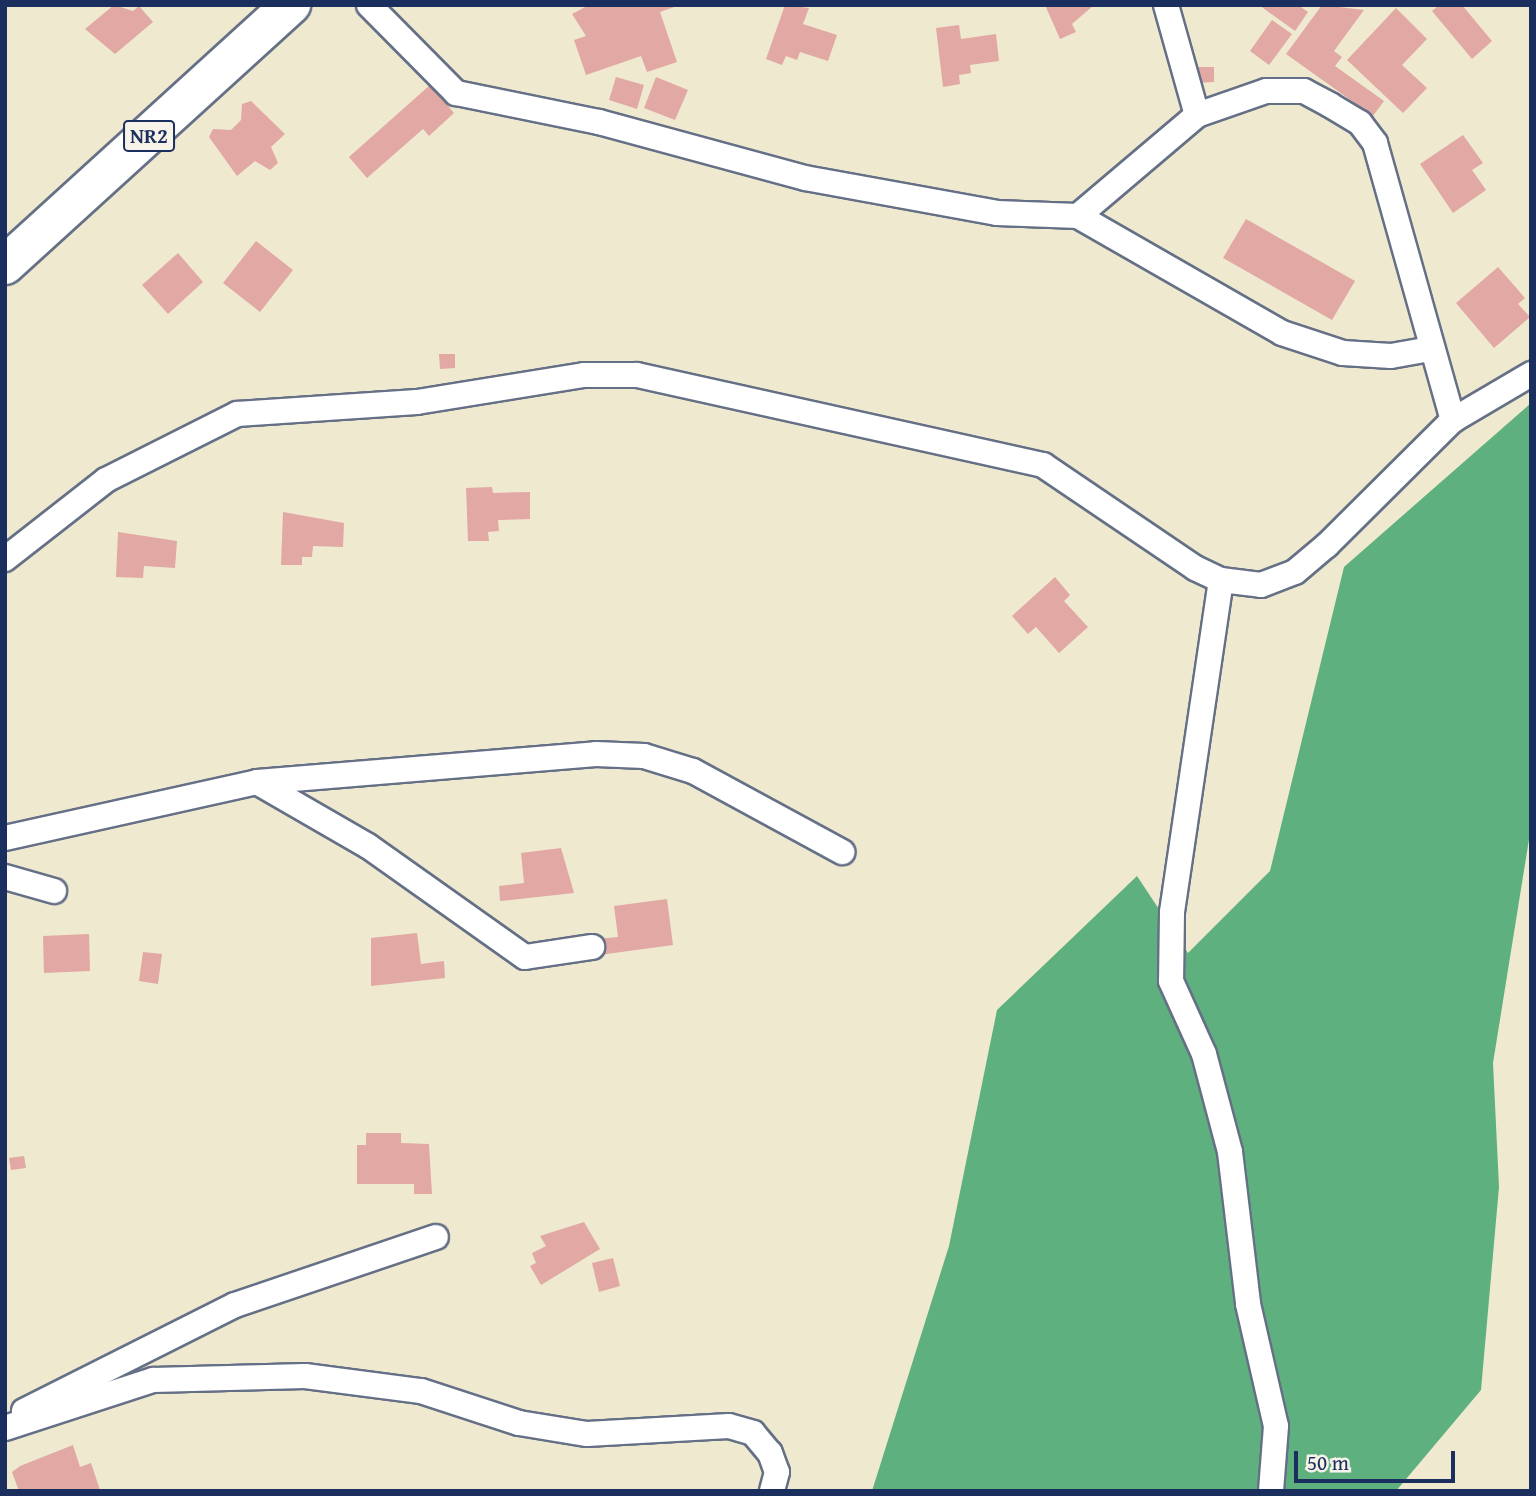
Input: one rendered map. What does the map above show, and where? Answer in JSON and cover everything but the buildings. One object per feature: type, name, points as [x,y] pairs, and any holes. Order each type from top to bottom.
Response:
[{"type":"highway","name":"NR2","points":[[5,265],[291,5]]},
{"type":"street","points":[[369,5],[456,93],[612,125],[805,178],[998,213],[1078,216],[1282,334],[1343,353],[1391,356],[1430,349]]},
{"type":"street","points":[[1166,5],[1197,115]]},
{"type":"street","points":[[1078,216],[1197,115],[1266,90],[1304,92],[1360,123],[1375,143],[1391,188],[1430,349],[1453,420]]},
{"type":"street","points":[[5,559],[106,480],[237,414],[416,402],[584,375],[637,375],[1043,466],[1221,580],[1261,585],[1295,572],[1453,420],[1531,374]]},
{"type":"street","points":[[1221,580],[1172,912],[1171,981],[1204,1054],[1230,1152],[1248,1304],[1276,1426],[1271,1491]]},
{"type":"street","points":[[5,838],[257,782],[644,756],[693,771],[842,852]]},
{"type":"street","points":[[257,782],[368,846],[525,957],[592,947]]},
{"type":"street","points":[[5,877],[54,891]]},
{"type":"street","points":[[5,1422],[235,1305],[436,1237]]},
{"type":"street","points":[[5,1428],[153,1380],[305,1376],[421,1391],[519,1423],[587,1434],[729,1426],[753,1433],[770,1453],[777,1472],[772,1491]]},
{"type":"green space","points":[[1531,403],[1531,827],[1493,1063],[1499,1187],[1481,1390],[1396,1491],[872,1491],[949,1246],[997,1010],[1137,876],[1188,953],[1270,871],[1344,567]]}]
